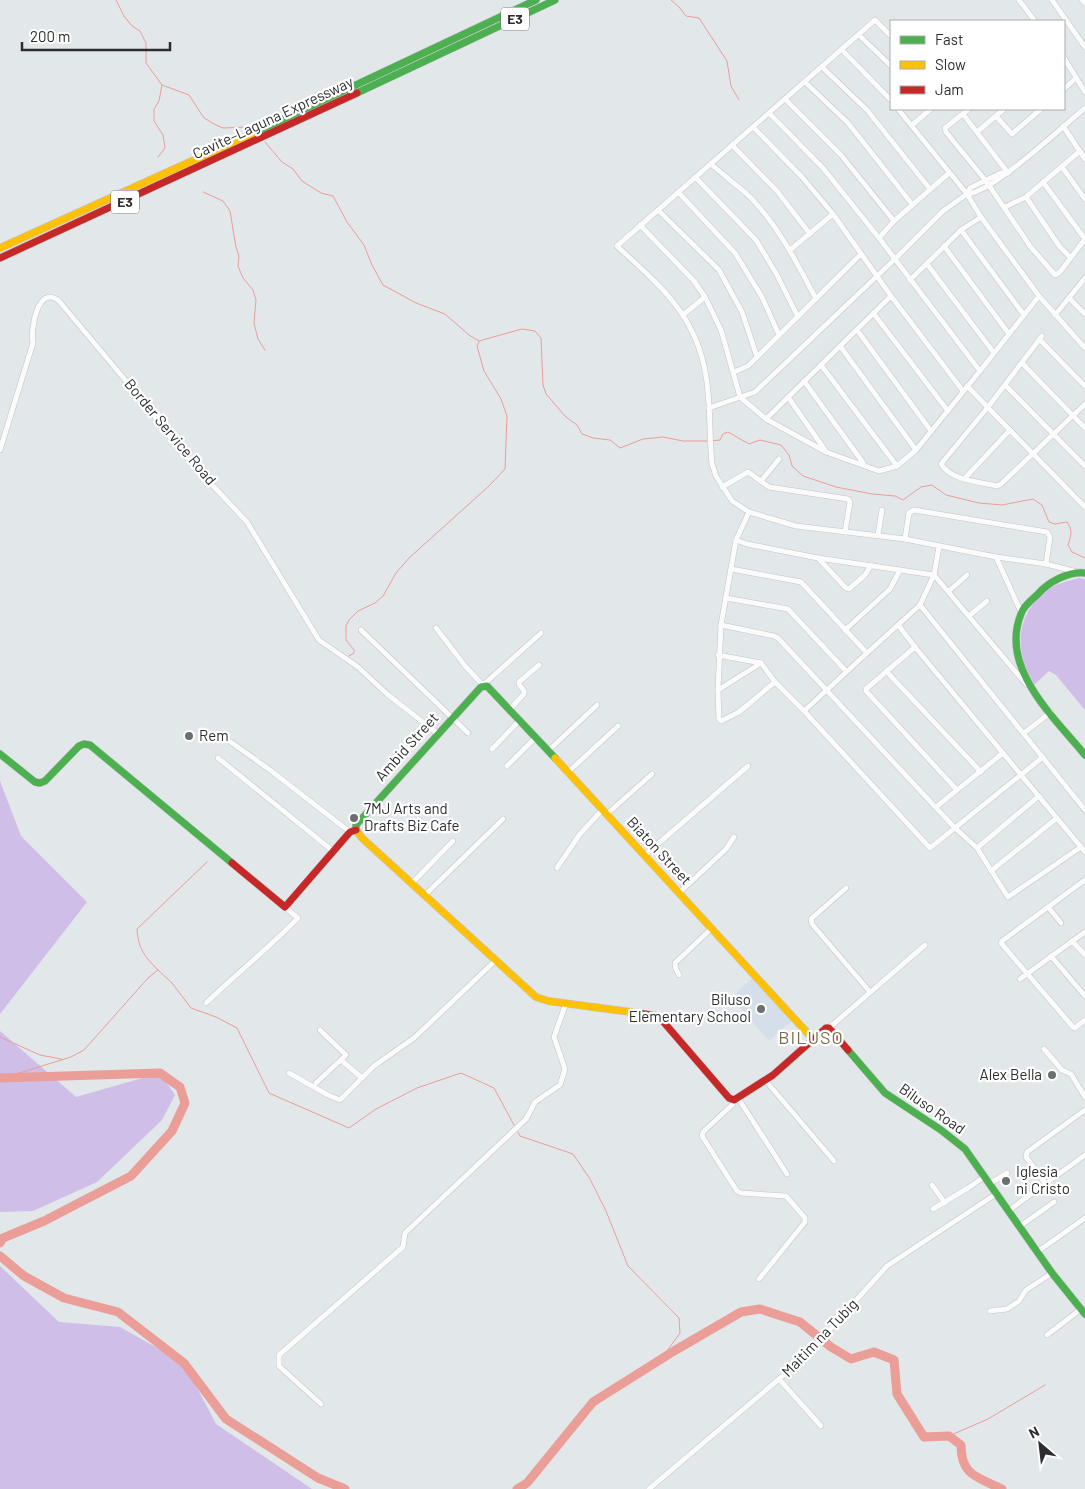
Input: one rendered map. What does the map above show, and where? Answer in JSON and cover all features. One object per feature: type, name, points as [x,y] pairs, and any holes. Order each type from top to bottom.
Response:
[{"type":"main road","name":"Cavite–Laguna Expressway","points":[[474,35],[536,0]]},
{"type":"main road","name":"Cavite–Laguna Expressway","points":[[0,248],[555,0]]},
{"type":"main road","name":"Cavite–Laguna Expressway","points":[[0,258],[268,136],[461,41]]},
{"type":"main road","points":[[1082,573],[1059,579],[1043,588],[1022,612],[1017,627],[1016,649],[1020,667],[1031,689],[1085,755]]},
{"type":"main road","name":"Ambid Street","points":[[285,907],[452,717],[483,685]]},
{"type":"main road","name":"Biaton Street","points":[[483,685],[489,687],[510,709],[813,1039]]},
{"type":"main road","points":[[0,754],[35,782],[40,783],[45,781],[78,746],[90,745],[285,907]]},
{"type":"main road","points":[[353,831],[536,997],[548,1001],[652,1015],[661,1019],[729,1098],[736,1099],[766,1081],[826,1028],[829,1028]]},
{"type":"main road","name":"Biluso Road","points":[[829,1028],[885,1093],[952,1138],[965,1149],[1052,1273],[1083,1311]]},
{"type":"street","points":[[1019,0],[1034,20]]},
{"type":"street","points":[[1052,0],[1085,47]]},
{"type":"street","points":[[1082,0],[1085,4]]},
{"type":"street","points":[[890,35],[876,20],[617,246],[668,294],[684,314],[703,359],[707,378],[712,464],[722,487],[732,501],[748,512],[796,526],[905,539],[939,547],[1046,564],[1082,573]]},
{"type":"street","points":[[859,35],[890,65]]},
{"type":"street","points":[[842,50],[890,99]]},
{"type":"street","points":[[1065,60],[1085,92]]},
{"type":"street","points":[[822,67],[867,110],[930,189]]},
{"type":"street","points":[[1065,88],[1076,78]]},
{"type":"street","points":[[805,82],[848,123],[912,204]]},
{"type":"street","points":[[785,99],[841,155],[894,220]]},
{"type":"street","points":[[709,408],[756,392],[943,211],[967,194],[973,194],[987,183],[1008,173],[1085,108]]},
{"type":"street","points":[[899,110],[967,194],[981,217],[1039,296],[1085,348]]},
{"type":"street","points":[[912,126],[928,110]]},
{"type":"street","points":[[968,110],[945,128],[946,132],[987,183],[1030,246],[1051,274],[1054,275],[1060,272],[1085,239],[1043,182]]},
{"type":"street","points":[[977,132],[1003,110]]},
{"type":"street","points":[[996,116],[1012,134],[1040,110]]},
{"type":"street","points":[[769,113],[823,168],[980,371]]},
{"type":"street","points":[[963,114],[1008,173]]},
{"type":"street","points":[[1063,126],[1085,159]]},
{"type":"street","points":[[753,127],[802,177],[833,214],[891,296],[965,389],[988,407],[1085,507]]},
{"type":"street","points":[[732,145],[777,191],[810,234]]},
{"type":"street","points":[[1005,207],[1026,197],[1080,151]]},
{"type":"street","points":[[711,164],[749,197],[770,222],[790,250],[816,299]]},
{"type":"street","points":[[1062,167],[1085,199]]},
{"type":"street","points":[[879,238],[894,220],[949,173]]},
{"type":"street","points":[[695,177],[756,240],[776,273],[798,317]]},
{"type":"street","points":[[678,192],[735,253],[762,297],[779,336]]},
{"type":"street","points":[[1026,197],[1060,247],[1070,257]]},
{"type":"street","points":[[658,210],[719,270],[742,312],[757,357]]},
{"type":"street","points":[[790,250],[833,214]]},
{"type":"street","points":[[910,280],[961,230],[981,217]]},
{"type":"street","points":[[640,225],[694,280],[705,297],[722,330],[740,397],[766,419],[826,452],[879,471],[897,466],[916,450],[1039,296]]},
{"type":"street","points":[[961,230],[1024,315]]},
{"type":"street","points":[[944,246],[1010,334]]},
{"type":"street","points":[[734,372],[748,366],[861,254]]},
{"type":"street","points":[[927,264],[994,353]]},
{"type":"street","points":[[1055,315],[1085,278]]},
{"type":"street","name":"Border Service Road","points":[[0,450],[33,343],[31,333],[41,301],[45,297],[52,296],[59,301],[152,412],[188,459],[248,522],[319,640],[358,667],[387,694],[438,734]]},
{"type":"street","points":[[766,419],[891,296]]},
{"type":"street","points":[[684,314],[705,297]]},
{"type":"street","points":[[1069,298],[1085,314]]},
{"type":"street","points":[[874,314],[948,410]]},
{"type":"street","points":[[858,330],[931,431]]},
{"type":"street","points":[[1085,386],[1041,338],[941,464],[948,472],[997,486],[1085,404]]},
{"type":"street","points":[[840,346],[916,450]]},
{"type":"street","points":[[1022,363],[1085,428]]},
{"type":"street","points":[[821,365],[897,466]]},
{"type":"street","points":[[804,381],[865,465]]},
{"type":"street","points":[[1005,384],[1085,466]]},
{"type":"street","points":[[788,397],[826,452]]},
{"type":"street","points":[[966,478],[1010,430]]},
{"type":"street","points":[[761,481],[779,460]]},
{"type":"street","points":[[722,487],[748,472],[769,487],[848,499],[850,502],[845,532]]},
{"type":"street","points":[[878,535],[882,510]]},
{"type":"street","points":[[905,539],[909,513],[914,510],[1047,532],[1050,537],[1046,564]]},
{"type":"street","points":[[748,512],[736,540],[721,625],[718,655],[719,719],[721,721],[739,712],[775,682]]},
{"type":"street","points":[[736,540],[747,544],[818,558],[934,575],[1031,689]]},
{"type":"street","points":[[804,711],[920,605],[934,575],[939,547]]},
{"type":"street","points":[[996,557],[1022,612]]},
{"type":"street","points":[[818,558],[849,589],[865,575],[870,566]]},
{"type":"street","points":[[731,569],[801,582],[867,653]]},
{"type":"street","points":[[845,630],[890,589],[900,570]]},
{"type":"street","points":[[948,591],[967,575]]},
{"type":"street","points":[[726,598],[788,609],[846,671]]},
{"type":"street","points":[[969,616],[987,601]]},
{"type":"street","points":[[920,605],[1085,810]]},
{"type":"street","points":[[721,625],[778,638],[954,827],[977,848],[1008,897],[1011,896],[1083,849],[899,626]]},
{"type":"street","points":[[436,628],[466,667],[483,685],[541,634]]},
{"type":"street","points":[[361,630],[468,733]]},
{"type":"street","points":[[915,647],[886,671],[866,691],[957,790]]},
{"type":"street","points":[[718,655],[761,663],[775,682],[804,711],[928,847],[932,848],[954,827],[1043,757]]},
{"type":"street","points":[[718,690],[761,663]]},
{"type":"street","points":[[510,709],[524,694],[524,690],[519,682],[539,665]]},
{"type":"street","points":[[886,671],[981,772]]},
{"type":"street","points":[[548,751],[597,705]]},
{"type":"street","points":[[1024,733],[1051,712]]},
{"type":"street","points":[[492,749],[520,720]]},
{"type":"street","points":[[567,773],[618,726]]},
{"type":"street","points":[[218,733],[353,831]]},
{"type":"street","points":[[507,766],[536,737]]},
{"type":"street","points":[[936,807],[1003,753]]},
{"type":"street","points":[[218,758],[334,851]]},
{"type":"street","points":[[645,855],[748,766]]},
{"type":"street","points":[[557,868],[580,834],[604,812],[652,774]]},
{"type":"street","points":[[977,848],[1039,796]]},
{"type":"street","points":[[991,872],[1057,818]]},
{"type":"street","points":[[425,895],[503,819]]},
{"type":"street","points":[[679,893],[726,849],[734,837]]},
{"type":"street","points":[[412,883],[453,841]]},
{"type":"street","points":[[1085,880],[1001,943],[1073,1028],[1085,1020]]},
{"type":"street","points":[[846,888],[811,919],[812,924],[870,992]]},
{"type":"street","points":[[206,1003],[298,918],[285,907]]},
{"type":"street","points":[[1048,907],[1061,923]]},
{"type":"street","points":[[680,975],[676,969],[676,963],[712,928]]},
{"type":"street","points":[[1020,979],[1085,932]]},
{"type":"street","points":[[1072,941],[1085,955]]},
{"type":"street","points":[[829,1028],[925,945]]},
{"type":"street","points":[[1051,956],[1085,996]]},
{"type":"street","points":[[289,1073],[340,1100],[374,1066],[414,1038],[496,960]]},
{"type":"street","points":[[321,1404],[279,1366],[279,1355],[404,1247],[405,1233],[526,1119],[535,1102],[560,1085],[565,1069],[554,1037],[566,1003]]},
{"type":"street","points":[[316,1083],[346,1055],[320,1030]]},
{"type":"street","points":[[1044,1049],[1062,1070],[1071,1074],[1085,1097]]},
{"type":"street","points":[[341,1060],[362,1078]]},
{"type":"street","points":[[766,1081],[834,1162]]},
{"type":"street","points":[[759,1279],[805,1222],[805,1218],[786,1196],[741,1193],[737,1191],[702,1136],[703,1132],[736,1099],[787,1174]]},
{"type":"street","points":[[1045,1183],[1026,1158],[1027,1152],[1085,1110]]},
{"type":"street","points":[[1008,1211],[1085,1155]]},
{"type":"street","points":[[989,1184],[1007,1173]]},
{"type":"street","points":[[933,1209],[984,1177]]},
{"type":"street","points":[[932,1185],[945,1203]]},
{"type":"street","name":"Maitim na Tubig","points":[[649,1489],[780,1379],[824,1337],[887,1266],[996,1194]]},
{"type":"street","points":[[1019,1227],[1054,1202]]},
{"type":"street","points":[[1037,1252],[1085,1218]]},
{"type":"street","points":[[990,1311],[1007,1309],[1019,1301],[1026,1290],[1052,1273]]},
{"type":"street","points":[[1047,1335],[1083,1311]]},
{"type":"street","points":[[780,1379],[821,1426]]},
{"type":"shaded area","points":[[1079,578],[1085,579],[1085,710],[1056,675],[1049,671],[1034,685],[1025,665],[1021,644],[1023,624],[1033,604],[1046,590]]},
{"type":"shaded area","points":[[0,781],[21,836],[87,902],[0,1014]]},
{"type":"shaded area","name":"Biluso Elementary School","points":[[754,977],[792,1021],[769,1041],[731,997]]},
{"type":"shaded area","points":[[0,1031],[76,1097],[160,1073],[175,1095],[162,1120],[97,1182],[33,1211],[0,1212]]},
{"type":"shaded area","points":[[0,1266],[59,1322],[120,1327],[184,1363],[216,1424],[312,1489],[0,1489]]},
{"type":"waterway","points":[[116,0],[124,16],[132,26],[140,31],[146,43],[146,63],[162,85],[189,95],[204,118],[216,125],[223,128],[247,127],[250,130]]},
{"type":"waterway","points":[[671,0],[686,16],[699,18],[727,61],[731,86],[739,100]]},
{"type":"waterway","points":[[158,157],[165,148],[163,135],[154,121],[154,109],[159,101],[162,85]]},
{"type":"waterway","points":[[265,142],[282,162],[293,169],[302,181],[321,193],[333,196],[347,222],[364,245],[383,285],[416,303],[445,314],[469,335],[479,341],[522,329],[535,331],[541,338],[543,385],[546,394],[566,417],[577,425],[582,434],[593,438],[610,440],[620,448],[643,439],[663,437],[683,441],[707,441]]},
{"type":"waterway","points":[[203,192],[223,201],[230,211],[239,256],[238,266],[243,278],[253,290],[256,300],[254,323],[258,339],[265,350]]},
{"type":"waterway","points":[[349,656],[354,653],[354,650],[346,640],[346,626],[349,620],[358,611],[375,603],[383,596],[396,573],[409,558],[489,486],[505,469],[507,416],[501,399],[484,371],[477,346],[479,342]]},
{"type":"waterway","points":[[711,441],[720,440],[723,434],[728,432],[749,444],[760,440],[781,445],[789,455],[792,466],[803,476],[836,487],[895,496],[903,500],[921,487],[932,485],[946,495],[979,503],[1002,505],[1033,499],[1042,505],[1049,522],[1055,524],[1067,522],[1071,533],[1068,545],[1072,552],[1085,558]]},
{"type":"waterway","points":[[3,1078],[71,1057],[84,1050],[148,978],[158,970],[143,951],[137,929],[207,862]]},
{"type":"waterway","points":[[158,970],[172,983],[191,1008],[216,1017],[237,1028],[269,1093],[349,1128],[376,1109],[417,1088],[461,1073],[494,1088],[514,1125]]},
{"type":"waterway","points":[[0,1037],[40,1055],[61,1059]]},
{"type":"waterway","points":[[0,1078],[160,1073],[180,1087],[185,1103],[172,1131],[131,1176],[44,1221],[3,1238],[0,1243]]},
{"type":"waterway","points":[[518,1132],[520,1136],[573,1154],[590,1179],[606,1211],[628,1266],[679,1318],[680,1333],[661,1359]]},
{"type":"waterway","points":[[0,1256],[24,1276],[64,1298],[118,1312],[184,1363],[226,1419],[318,1478],[345,1489]]},
{"type":"waterway","points":[[517,1489],[527,1483],[593,1402],[741,1312],[760,1309],[800,1322],[831,1347],[851,1359],[874,1352],[894,1360],[897,1394],[924,1437],[949,1436],[961,1445],[964,1463],[972,1474],[1002,1489]]},
{"type":"waterway","points":[[949,1436],[988,1419],[1045,1385]]},
{"type":"traffic: fast","points":[[256,132],[536,0]]},
{"type":"traffic: fast","points":[[357,93],[555,0]]},
{"type":"traffic: fast","points":[[1085,573],[1066,576],[1042,590],[1024,608],[1016,634],[1017,653],[1023,672],[1033,690],[1045,708],[1085,755]]},
{"type":"traffic: fast","points":[[356,830],[356,825],[481,687],[487,686],[555,758]]},
{"type":"traffic: fast","points":[[0,754],[35,782],[40,783],[45,781],[79,746],[84,744],[90,745],[232,863]]},
{"type":"traffic: fast","points":[[848,1050],[885,1093],[941,1130],[965,1149],[1052,1273],[1085,1314]]},
{"type":"traffic: slow","points":[[0,248],[256,132]]},
{"type":"traffic: slow","points":[[555,758],[813,1039]]},
{"type":"traffic: slow","points":[[356,830],[362,838],[536,997],[548,1001],[638,1013]]},
{"type":"traffic: jam","points":[[0,258],[357,93]]},
{"type":"traffic: jam","points":[[232,863],[285,907],[350,832],[356,830]]},
{"type":"traffic: jam","points":[[638,1013],[657,1016],[661,1019],[729,1098],[734,1100],[773,1075],[826,1028],[829,1028],[848,1050]]},
{"type":"place","name":"Rem","points":[[189,736]]},
{"type":"place","name":"7MJ Arts and Drafts Biz Cafe","points":[[354,818]]},
{"type":"place","name":"Biluso Elementary School","points":[[761,1009]]},
{"type":"place","name":"Alex Bella","points":[[1052,1075]]},
{"type":"place","name":"Iglesia ni Cristo","points":[[1006,1181]]},
{"type":"district","name":"BILUSO","points":[[811,1038]]}]
